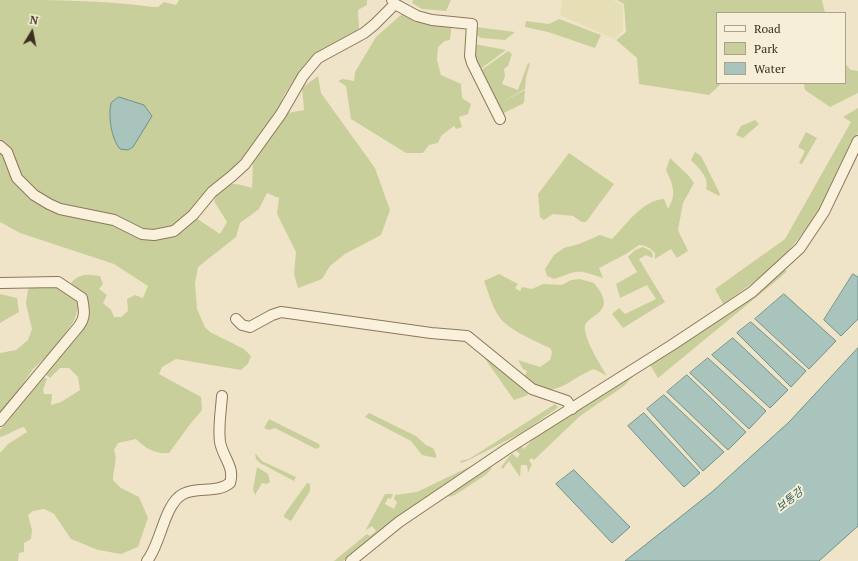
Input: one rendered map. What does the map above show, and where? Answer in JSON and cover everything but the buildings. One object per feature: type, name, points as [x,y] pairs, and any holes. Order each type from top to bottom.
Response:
[{"type":"street","points":[[0,146],[7,152],[17,178],[34,195],[49,204],[60,209],[114,220],[142,234],[154,235],[174,232],[193,215],[212,192],[245,164],[281,114],[303,76],[318,58],[374,26],[394,2],[417,16],[432,20],[472,24],[470,56],[472,63],[500,119]]},
{"type":"street","points":[[351,561],[413,512],[507,449],[572,409],[752,292],[800,248],[824,212],[858,141]]},
{"type":"street","points":[[0,283],[58,282],[82,298],[84,310],[83,321],[0,421]]},
{"type":"street","points":[[236,318],[242,325],[250,328],[272,315],[281,312],[467,336],[532,389],[567,401],[572,409]]},
{"type":"street","points":[[147,561],[154,549],[169,511],[176,499],[183,494],[196,490],[215,490],[230,483],[232,473],[221,445],[220,434],[222,396]]},
{"type":"shaded area","points":[[562,0],[613,0],[623,5],[623,31],[614,39],[560,15]]},
{"type":"green space","points":[[0,0],[57,0],[158,7],[164,2],[176,5],[179,0],[367,0],[367,5],[358,10],[359,29],[317,52],[305,64],[284,95],[278,109],[252,147],[235,166],[206,191],[191,212],[171,229],[155,232],[142,230],[62,205],[37,191],[19,174],[0,142]]},
{"type":"green space","points":[[413,0],[451,0],[446,11],[422,9],[412,3]]},
{"type":"green space","points":[[617,0],[822,0],[825,12],[716,12],[716,84],[721,84],[709,95],[639,84],[637,58],[616,40],[626,32],[624,4]]},
{"type":"green space","points":[[402,14],[422,21],[452,24],[450,40],[445,41],[438,47],[437,60],[441,75],[461,84],[462,98],[471,104],[468,114],[459,117],[462,127],[456,129],[454,126],[441,136],[438,143],[429,145],[423,153],[406,153],[351,119],[346,86],[338,81],[343,79],[354,81],[355,72],[376,37]]},
{"type":"green space","points":[[559,19],[601,35],[595,48],[548,32],[525,27],[526,21],[549,24]]},
{"type":"green space","points":[[476,27],[515,32],[505,40],[481,38],[475,34]]},
{"type":"green space","points":[[476,45],[506,50],[479,70],[474,60],[474,46]]},
{"type":"green space","points":[[508,51],[512,54],[508,66],[504,69],[505,76],[502,84],[518,90],[528,63],[530,64],[526,77],[525,89],[501,103],[525,90],[524,103],[502,114],[480,71]]},
{"type":"green space","points":[[846,65],[851,70],[858,71],[858,93],[830,107],[805,90],[804,84],[846,84]]},
{"type":"green space","points":[[318,76],[321,93],[375,168],[390,210],[381,235],[345,254],[330,266],[322,279],[298,288],[294,274],[296,252],[277,214],[279,198],[267,193],[259,209],[240,223],[236,237],[198,267],[195,283],[197,309],[205,327],[210,332],[244,349],[251,356],[248,364],[241,370],[176,359],[162,367],[159,374],[201,397],[202,410],[169,453],[159,453],[151,450],[143,446],[136,439],[118,443],[114,450],[115,461],[113,480],[121,488],[139,497],[148,518],[138,547],[121,554],[98,550],[71,539],[54,514],[44,509],[33,511],[28,515],[32,530],[31,539],[24,543],[24,552],[19,553],[18,561],[0,561],[0,453],[8,444],[27,432],[24,427],[0,437],[0,430],[41,375],[47,379],[43,390],[44,394],[52,394],[51,405],[61,402],[80,390],[78,377],[69,368],[60,368],[50,378],[44,373],[48,367],[77,338],[84,328],[87,318],[87,307],[82,295],[71,283],[78,277],[84,275],[100,276],[103,284],[99,289],[107,295],[103,303],[111,310],[114,317],[121,317],[128,311],[127,299],[135,295],[143,298],[148,286],[114,264],[20,233],[0,222],[0,152],[5,160],[10,174],[23,190],[157,239],[174,236],[196,218],[220,234],[227,222],[214,201],[220,189],[229,184],[252,188],[253,159],[288,113],[304,110],[302,88]]},
{"type":"green space","points":[[858,108],[858,130],[855,140],[828,193],[805,231],[777,262],[743,290],[723,304],[715,289],[785,239],[851,122],[843,117]]},
{"type":"green space","points":[[755,120],[759,124],[743,138],[736,135],[741,126]]},
{"type":"green space","points":[[806,132],[817,138],[802,164],[799,163],[805,151],[798,147]]},
{"type":"green space","points":[[695,152],[701,156],[720,194],[719,196],[706,189],[707,185],[705,177],[691,160]]},
{"type":"green space","points":[[569,153],[614,184],[586,222],[582,222],[573,216],[553,214],[544,220],[540,217],[538,194]]},
{"type":"green space","points":[[670,158],[689,176],[694,183],[683,203],[678,230],[688,251],[677,258],[671,249],[655,259],[655,253],[646,246],[639,245],[626,254],[599,268],[603,278],[582,272],[574,272],[554,279],[547,276],[545,269],[554,255],[564,248],[579,244],[600,235],[612,239],[635,214],[656,200],[664,199],[668,209],[671,204],[673,194],[671,180],[666,170]]},
{"type":"green space","points":[[643,247],[651,251],[653,255],[652,258],[646,255],[639,259],[665,302],[623,328],[612,314],[619,308],[625,314],[656,299],[647,285],[620,298],[616,284],[637,272],[628,257],[635,250]]},
{"type":"green space","points":[[784,269],[787,271],[782,276],[658,378],[649,363]]},
{"type":"green space","points":[[499,274],[518,284],[515,288],[520,291],[522,287],[532,289],[543,284],[562,285],[571,280],[580,279],[594,283],[604,302],[603,308],[586,323],[585,328],[587,339],[607,376],[594,369],[567,384],[552,389],[544,389],[535,386],[523,379],[527,371],[523,369],[518,360],[540,367],[550,360],[552,352],[550,348],[510,327],[497,314],[484,281]]},
{"type":"green space","points":[[43,285],[61,287],[76,297],[78,308],[74,321],[54,349],[33,369],[0,416],[0,353],[16,350],[28,340],[32,329],[26,304],[28,289]]},
{"type":"green space","points":[[0,294],[17,298],[19,312],[0,323]]},
{"type":"green space","points":[[430,336],[468,339],[523,385],[528,395],[514,400],[483,356],[467,341]]},
{"type":"green space","points":[[636,373],[624,386],[580,416],[534,460],[531,458],[529,461],[532,464],[528,473],[527,465],[521,465],[520,477],[509,461],[503,469],[501,467],[512,453],[517,458],[520,454],[515,450],[521,446],[524,449],[537,435]]},
{"type":"green space","points":[[555,404],[558,407],[556,409],[523,432],[469,460],[461,463],[460,461],[469,459]]},
{"type":"green space","points":[[369,413],[416,436],[426,445],[433,448],[436,458],[422,455],[411,441],[365,417]]},
{"type":"green space","points":[[269,419],[319,444],[320,447],[316,449],[275,428],[269,430],[264,428]]},
{"type":"green space","points":[[255,453],[262,461],[296,477],[294,481],[260,463],[256,459]]},
{"type":"green space","points":[[490,465],[492,468],[487,474],[455,495],[449,497],[446,493]]},
{"type":"green space","points":[[471,466],[407,510],[343,561],[334,561],[367,534],[370,536],[376,531],[372,526],[365,531],[385,494],[393,494],[391,499],[388,498],[385,504],[394,509],[397,502],[394,499],[395,495],[417,492]]},
{"type":"green space","points":[[257,467],[268,474],[270,482],[267,484],[262,483],[255,495],[253,489]]},
{"type":"green space","points":[[307,483],[310,484],[310,491],[291,521],[284,517],[284,515]]},
{"type":"water","points":[[119,97],[144,105],[152,116],[133,147],[128,150],[120,149],[112,133],[110,108],[111,103]]},
{"type":"water","points":[[853,274],[858,277],[858,319],[841,336],[824,320]]},
{"type":"water","points":[[784,294],[836,341],[809,369],[755,319]]},
{"type":"water","points":[[751,322],[806,371],[791,387],[737,333]]},
{"type":"water","points":[[733,338],[788,390],[770,408],[712,355]]},
{"type":"water","name":"보통강","points":[[858,348],[858,526],[819,561],[625,561],[713,491],[789,422]]},
{"type":"water","points":[[708,358],[766,411],[749,429],[690,373]]},
{"type":"water","points":[[687,375],[746,432],[728,450],[667,392]]},
{"type":"water","points":[[664,395],[724,452],[703,471],[647,409]]},
{"type":"water","points":[[644,413],[700,473],[684,487],[628,426]]},
{"type":"water","points":[[574,470],[630,527],[612,543],[556,484]]}]
